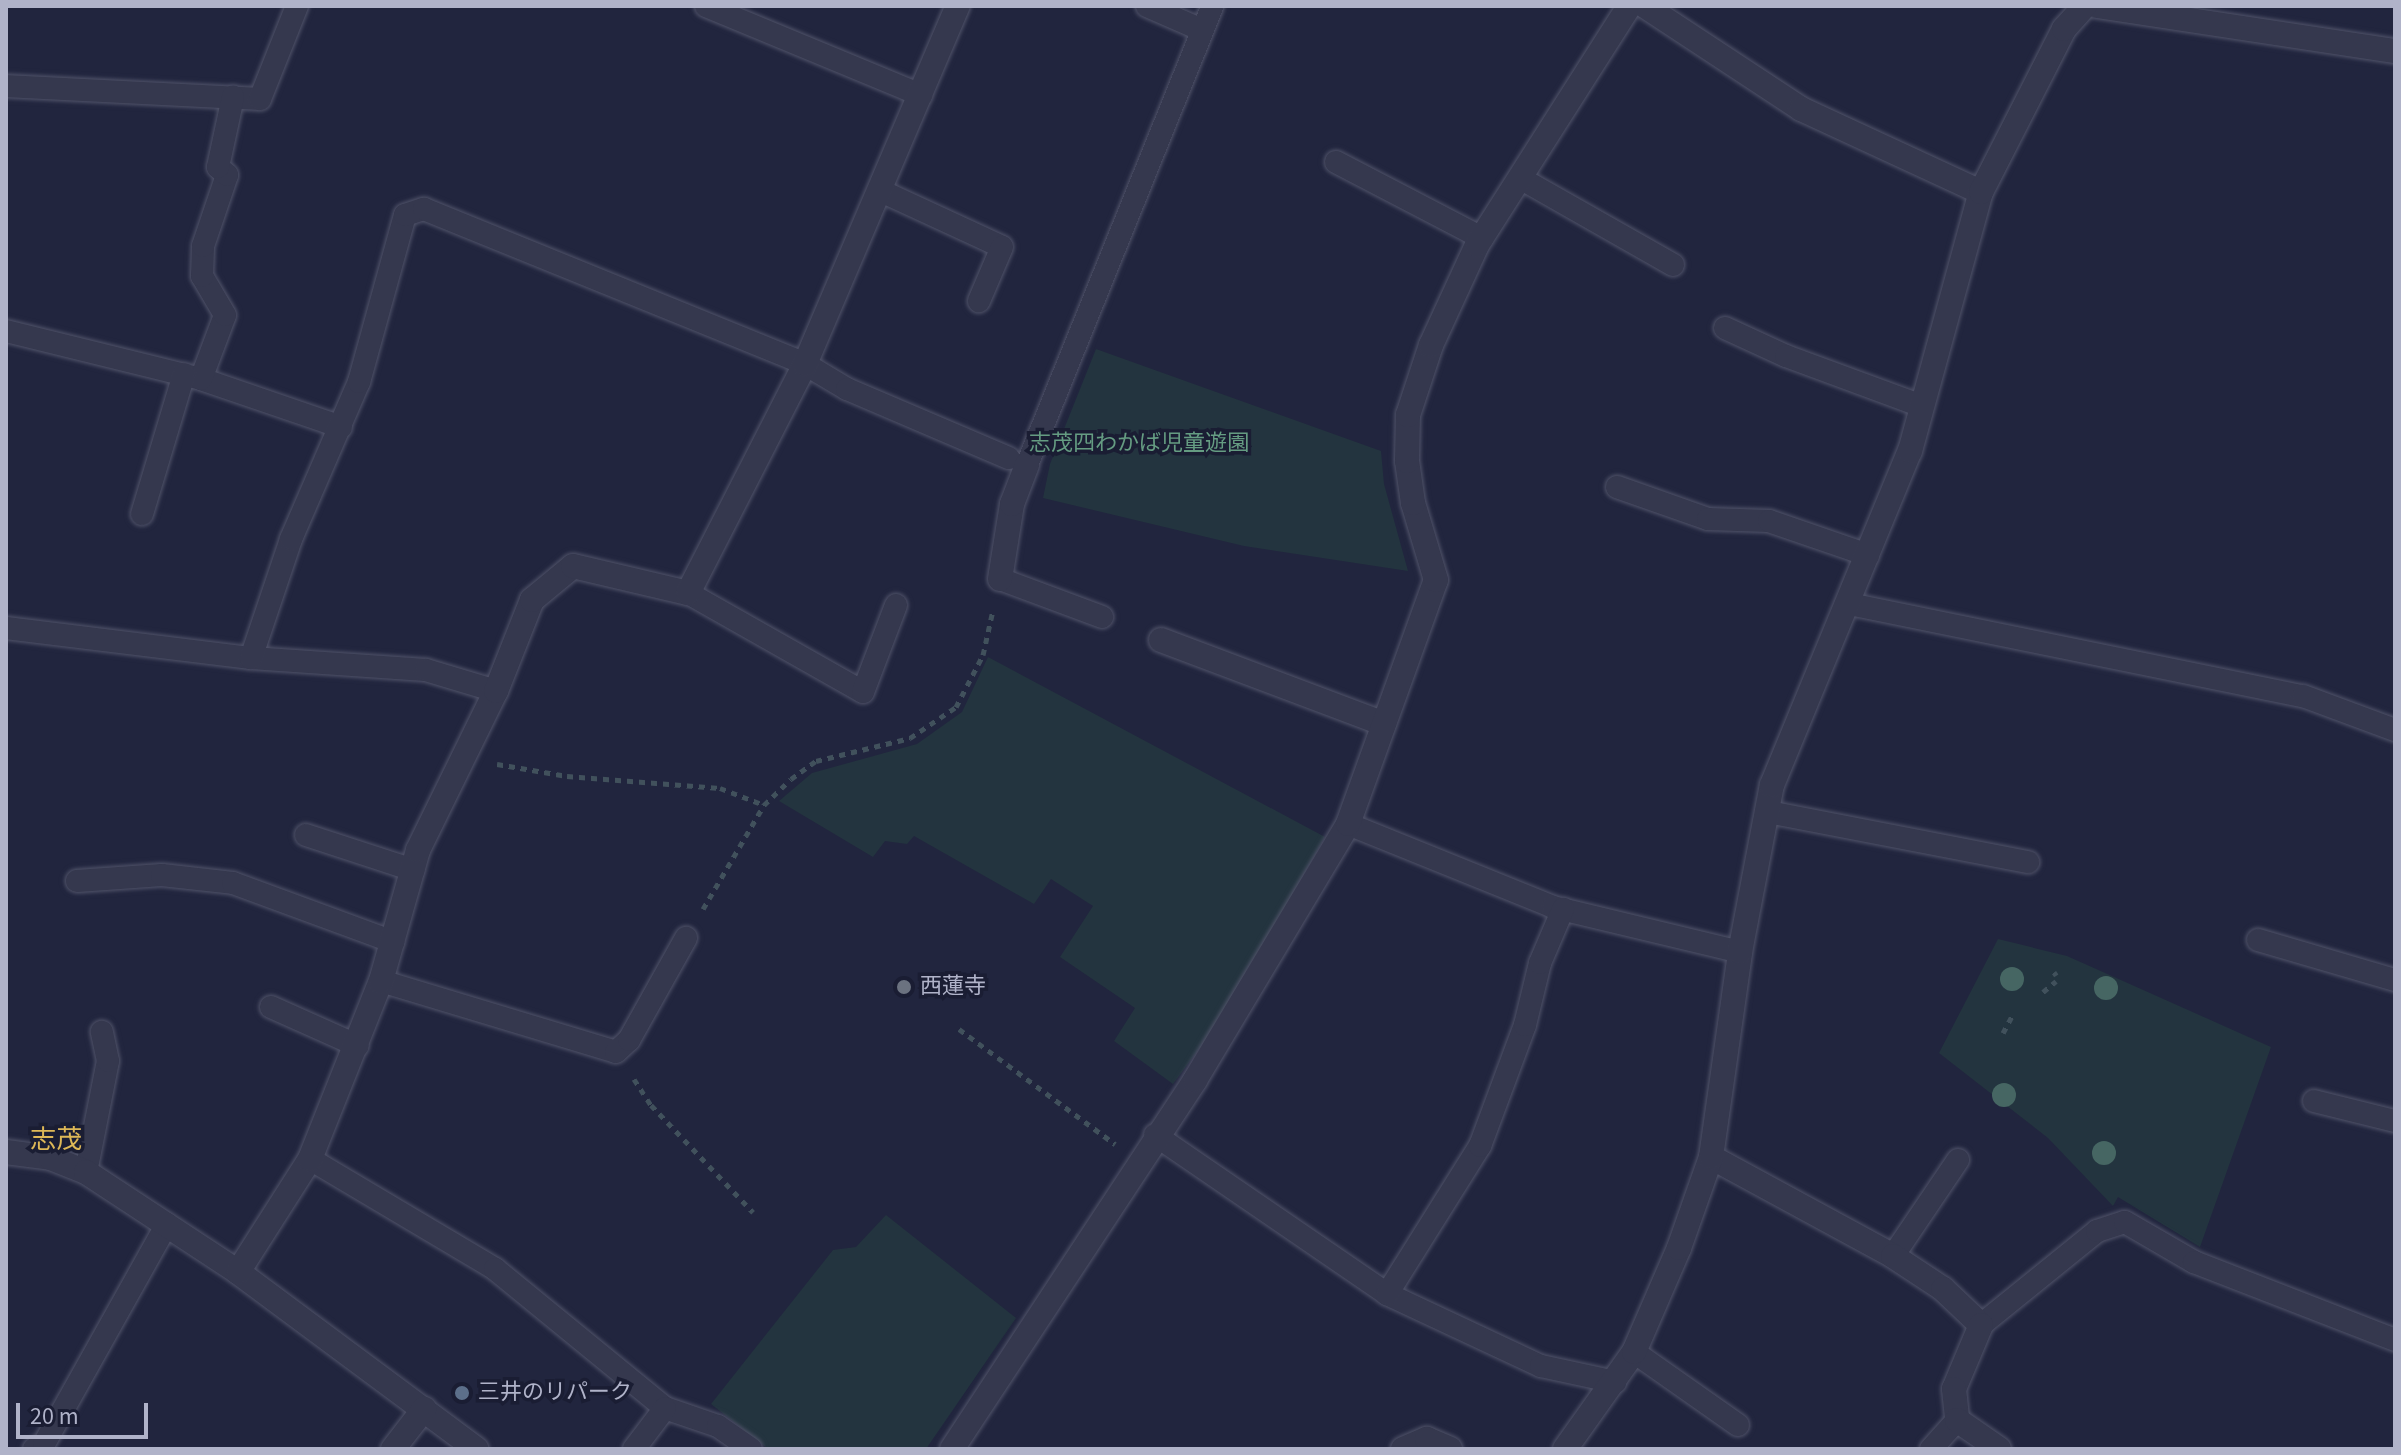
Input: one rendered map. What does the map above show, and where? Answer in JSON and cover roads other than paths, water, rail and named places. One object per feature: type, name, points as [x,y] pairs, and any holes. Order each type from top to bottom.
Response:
[{"type":"street","points":[[238,1272],[310,1159],[358,1046],[381,981],[413,870],[496,691],[532,600],[573,566],[688,593],[805,364],[958,6]]},
{"type":"street","points":[[952,1449],[1155,1135],[1195,1080],[1348,824],[1436,580],[1413,503],[1408,415],[1431,345],[1482,238],[1629,6]]},
{"type":"street","points":[[1645,6],[1801,109],[1981,192]]},
{"type":"street","points":[[1565,1449],[1634,1352],[1679,1248],[1711,1157],[1740,952],[1772,785],[1910,451],[1981,192],[2064,29],[2085,6]]},
{"type":"street","points":[[2097,6],[2395,51]]},
{"type":"street","points":[[1000,579],[1018,462]]},
{"type":"street","points":[[1161,640],[1384,724]]},
{"type":"street","points":[[6,1152],[51,1158],[86,1172],[238,1272],[476,1449]]},
{"type":"street","points":[[1711,1157],[1893,1256],[1943,1289],[1981,1325],[1954,1389],[1957,1420],[1999,1449]]},
{"type":"street","points":[[393,1449],[424,1409]]},
{"type":"street","points":[[1403,1449],[1427,1439],[1450,1449]]},
{"type":"lane","points":[[6,86],[260,99],[297,6]]},
{"type":"lane","points":[[706,6],[921,95]]},
{"type":"lane","points":[[1147,6],[1202,30]]},
{"type":"lane","points":[[251,658],[291,539],[341,427],[405,215],[424,209],[805,364],[847,389],[1018,462],[1212,6]]},
{"type":"lane","points":[[142,514],[193,376],[225,315],[202,276],[203,246],[227,175],[218,167],[233,97]]},
{"type":"lane","points":[[1336,162],[1482,238]]},
{"type":"lane","points":[[1520,178],[1673,265]]},
{"type":"lane","points":[[881,191],[1002,247],[979,301]]},
{"type":"lane","points":[[1725,328],[1922,406]]},
{"type":"lane","points":[[6,331],[193,376],[341,427]]},
{"type":"lane","points":[[1617,487],[1708,519],[1769,521],[1868,555]]},
{"type":"lane","points":[[1000,579],[1102,617]]},
{"type":"lane","points":[[688,593],[863,692],[896,605]]},
{"type":"lane","points":[[1849,604],[2303,696],[2395,730]]},
{"type":"lane","points":[[6,628],[251,658],[426,670],[496,691]]},
{"type":"lane","points":[[1768,812],[2028,862]]},
{"type":"lane","points":[[1348,824],[1563,909],[1740,952]]},
{"type":"lane","points":[[306,835],[413,870]]},
{"type":"lane","points":[[77,881],[162,875],[233,883],[393,942]]},
{"type":"lane","points":[[1387,1294],[1480,1146],[1525,1025],[1540,963],[1563,909]]},
{"type":"lane","points":[[381,981],[616,1052],[629,1040],[686,938]]},
{"type":"lane","points":[[2258,940],[2395,980]]},
{"type":"lane","points":[[271,1007],[358,1046]]},
{"type":"lane","points":[[86,1172],[108,1061],[102,1032]]},
{"type":"lane","points":[[2314,1101],[2395,1121]]},
{"type":"lane","points":[[1155,1135],[1387,1294],[1541,1366],[1615,1382]]},
{"type":"lane","points":[[310,1159],[495,1269],[665,1408],[718,1426],[751,1449]]},
{"type":"lane","points":[[1893,1256],[1958,1160]]},
{"type":"lane","points":[[1981,1325],[2097,1231],[2125,1222],[2194,1262],[2395,1340]]},
{"type":"lane","points":[[34,1449],[44,1444],[167,1224]]},
{"type":"lane","points":[[1634,1352],[1738,1425]]},
{"type":"lane","points":[[634,1449],[665,1408]]},
{"type":"lane","points":[[1931,1449],[1957,1420]]},
{"type":"place","name":"西蓮寺","points":[[904,987]]},
{"type":"place","name":"三井のリパーク","points":[[462,1393]]},
{"type":"district","name":"志茂","points":[[56,1140]]},
{"type":"park label","name":"志茂四わかば児童遊園","points":[[1139,444]]}]
